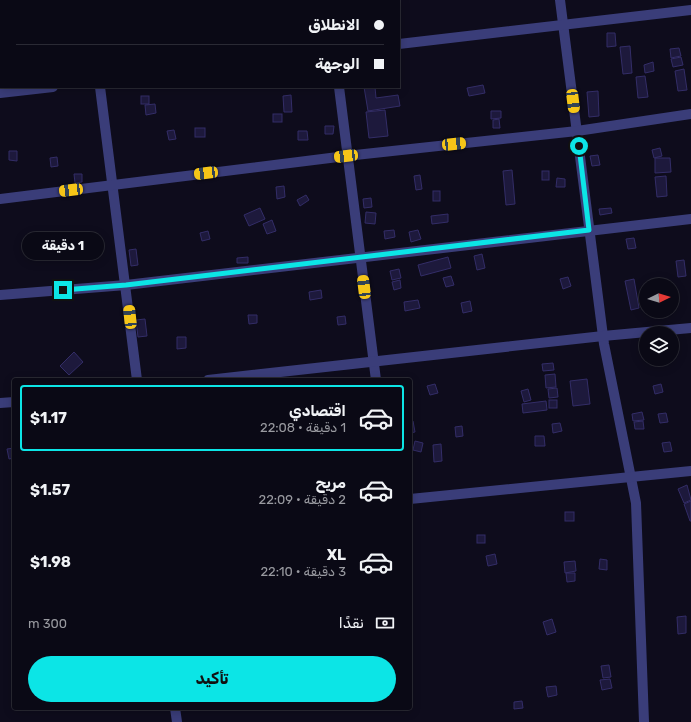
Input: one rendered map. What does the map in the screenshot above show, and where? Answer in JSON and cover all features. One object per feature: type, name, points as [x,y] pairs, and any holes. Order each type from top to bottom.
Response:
[{"type":"street","points":[[560,0],[603,336],[636,503],[644,722]]},
{"type":"street","points":[[400,44],[691,10]]},
{"type":"street","points":[[0,93],[44,88]]},
{"type":"street","points":[[100,88],[137,378]]},
{"type":"street","points":[[339,88],[376,378]]},
{"type":"street","points":[[0,199],[348,155],[577,131],[691,114]]},
{"type":"street","points":[[0,295],[126,285],[691,219]]},
{"type":"street","points":[[226,378],[603,336],[691,328]]},
{"type":"street","points":[[0,404],[12,402]]},
{"type":"street","points":[[412,499],[691,471]]},
{"type":"street","points":[[176,710],[177,722]]},
{"type":"building","points":[[607,33],[615,33],[616,46],[607,47]]},
{"type":"building","points":[[630,46],[632,73],[623,74],[620,47]]},
{"type":"building","points":[[679,48],[681,56],[671,58],[670,49]]},
{"type":"building","points":[[681,57],[683,65],[673,67],[671,59]]},
{"type":"building","points":[[653,62],[654,71],[645,73],[644,65]]},
{"type":"building","points":[[684,69],[687,90],[678,91],[675,71]]},
{"type":"building","points":[[645,76],[648,97],[638,98],[636,77]]},
{"type":"building","points":[[483,85],[485,93],[469,96],[467,88]]},
{"type":"building","points":[[364,88],[375,88],[376,98],[398,95],[400,106],[368,111]]},
{"type":"building","points":[[598,91],[599,116],[589,117],[587,92]]},
{"type":"building","points":[[291,95],[292,112],[284,112],[283,96]]},
{"type":"building","points":[[141,96],[149,96],[149,104],[141,104]]},
{"type":"building","points":[[155,104],[156,113],[146,115],[145,105]]},
{"type":"building","points":[[385,110],[388,136],[369,138],[366,112]]},
{"type":"building","points":[[491,111],[501,111],[501,118],[491,119]]},
{"type":"building","points":[[273,114],[282,114],[282,122],[273,122]]},
{"type":"building","points":[[499,119],[500,128],[493,128],[493,120]]},
{"type":"building","points":[[325,126],[334,126],[333,134],[325,134]]},
{"type":"building","points":[[195,128],[205,128],[205,137],[195,137]]},
{"type":"building","points":[[174,130],[176,139],[169,140],[167,131]]},
{"type":"building","points":[[298,131],[307,131],[308,140],[298,140]]},
{"type":"building","points":[[660,148],[662,156],[654,158],[652,150]]},
{"type":"building","points":[[9,151],[17,151],[17,161],[9,160]]},
{"type":"building","points":[[598,155],[600,165],[592,166],[590,156]]},
{"type":"building","points":[[57,157],[58,166],[51,167],[50,158]]},
{"type":"building","points":[[655,158],[670,158],[671,172],[655,173]]},
{"type":"building","points":[[512,170],[515,204],[506,205],[503,171]]},
{"type":"building","points":[[542,171],[549,171],[549,180],[542,180]]},
{"type":"building","points":[[74,174],[82,174],[82,182],[75,183]]},
{"type":"building","points":[[420,175],[422,189],[416,190],[414,176]]},
{"type":"building","points":[[666,176],[667,196],[657,197],[655,177]]},
{"type":"building","points":[[557,178],[565,179],[565,187],[556,187]]},
{"type":"building","points":[[284,186],[285,197],[277,199],[276,187]]},
{"type":"building","points":[[433,191],[440,191],[440,201],[433,201]]},
{"type":"building","points":[[306,195],[309,200],[300,206],[297,200]]},
{"type":"building","points":[[371,198],[372,207],[364,208],[363,199]]},
{"type":"building","points":[[260,208],[265,219],[249,226],[244,215]]},
{"type":"building","points":[[611,208],[612,213],[600,215],[599,209]]},
{"type":"building","points":[[366,212],[376,213],[375,224],[365,223]]},
{"type":"building","points":[[448,214],[448,222],[432,224],[431,216]]},
{"type":"building","points":[[272,220],[276,231],[267,234],[263,224]]},
{"type":"building","points":[[394,230],[395,237],[385,239],[384,231]]},
{"type":"building","points":[[418,230],[421,239],[411,242],[409,232]]},
{"type":"building","points":[[208,231],[210,239],[202,241],[200,233]]},
{"type":"building","points":[[634,238],[636,248],[628,249],[626,239]]},
{"type":"building","points":[[136,249],[138,265],[131,266],[129,250]]},
{"type":"building","points":[[482,254],[485,268],[477,270],[474,256]]},
{"type":"building","points":[[248,257],[248,263],[237,263],[237,258]]},
{"type":"building","points":[[448,257],[451,268],[421,276],[418,265]]},
{"type":"building","points":[[684,260],[686,276],[678,277],[676,261]]},
{"type":"building","points":[[399,269],[401,278],[392,280],[390,271]]},
{"type":"building","points":[[451,276],[454,285],[446,287],[443,278]]},
{"type":"building","points":[[568,277],[571,286],[563,289],[560,279]]},
{"type":"building","points":[[634,279],[639,308],[631,310],[625,281]]},
{"type":"building","points":[[400,280],[401,288],[394,290],[392,282]]},
{"type":"building","points":[[321,290],[322,298],[310,300],[309,292]]},
{"type":"building","points":[[418,300],[420,308],[405,311],[404,302]]},
{"type":"building","points":[[470,301],[472,311],[463,313],[461,303]]},
{"type":"building","points":[[248,315],[257,315],[257,323],[249,324]]},
{"type":"building","points":[[345,316],[346,324],[338,325],[337,317]]},
{"type":"building","points":[[145,319],[147,336],[138,337],[136,320]]},
{"type":"building","points":[[177,337],[186,337],[186,348],[177,349]]},
{"type":"building","points":[[74,352],[83,362],[69,375],[60,366]]},
{"type":"building","points":[[553,363],[554,370],[543,371],[542,364]]},
{"type":"building","points":[[555,374],[556,387],[546,388],[545,375]]},
{"type":"building","points":[[587,379],[590,404],[573,406],[570,381]]},
{"type":"building","points":[[435,384],[438,393],[430,395],[427,386]]},
{"type":"building","points":[[661,384],[663,392],[655,394],[653,386]]},
{"type":"building","points":[[557,388],[558,397],[549,398],[548,389]]},
{"type":"building","points":[[528,389],[531,400],[524,402],[521,391]]},
{"type":"building","points":[[549,400],[557,400],[557,408],[549,408]]},
{"type":"building","points":[[546,401],[547,410],[523,413],[522,404]]},
{"type":"building","points":[[642,412],[644,420],[633,421],[632,414]]},
{"type":"building","points":[[666,413],[668,422],[660,423],[658,414]]},
{"type":"building","points":[[412,421],[415,432],[412,433]]},
{"type":"building","points":[[643,421],[644,429],[635,429],[634,422]]},
{"type":"building","points":[[560,423],[562,431],[553,433],[552,424]]},
{"type":"building","points":[[462,426],[463,436],[456,437],[455,427]]},
{"type":"building","points":[[535,436],[544,436],[545,446],[535,446]]},
{"type":"building","points":[[415,441],[423,443],[421,452],[413,450]]},
{"type":"building","points":[[670,442],[672,451],[664,452],[662,443]]},
{"type":"building","points":[[441,444],[442,461],[434,462],[433,445]]},
{"type":"building","points":[[12,448],[12,458],[9,459],[7,449]]},
{"type":"building","points":[[687,485],[691,500],[684,503],[678,489]]},
{"type":"building","points":[[691,501],[691,521],[690,521],[684,504]]},
{"type":"building","points":[[565,512],[574,512],[574,521],[565,521]]},
{"type":"building","points":[[477,535],[485,535],[485,543],[477,543]]},
{"type":"building","points":[[495,554],[497,564],[488,566],[486,556]]},
{"type":"building","points":[[600,559],[607,560],[607,570],[599,569]]},
{"type":"building","points":[[575,561],[576,571],[565,573],[564,562]]},
{"type":"building","points":[[566,573],[575,573],[575,581],[567,582]]},
{"type":"building","points":[[686,616],[686,633],[678,634],[677,617]]},
{"type":"building","points":[[552,619],[556,632],[547,635],[543,622]]},
{"type":"building","points":[[609,665],[611,677],[603,678],[601,666]]},
{"type":"building","points":[[610,679],[612,688],[602,690],[600,680]]},
{"type":"building","points":[[556,686],[557,695],[548,697],[546,687]]},
{"type":"building","points":[[522,701],[523,708],[514,709],[514,702]]},
{"type":"route","points":[[63,290],[126,285],[589,230],[579,146]]}]
